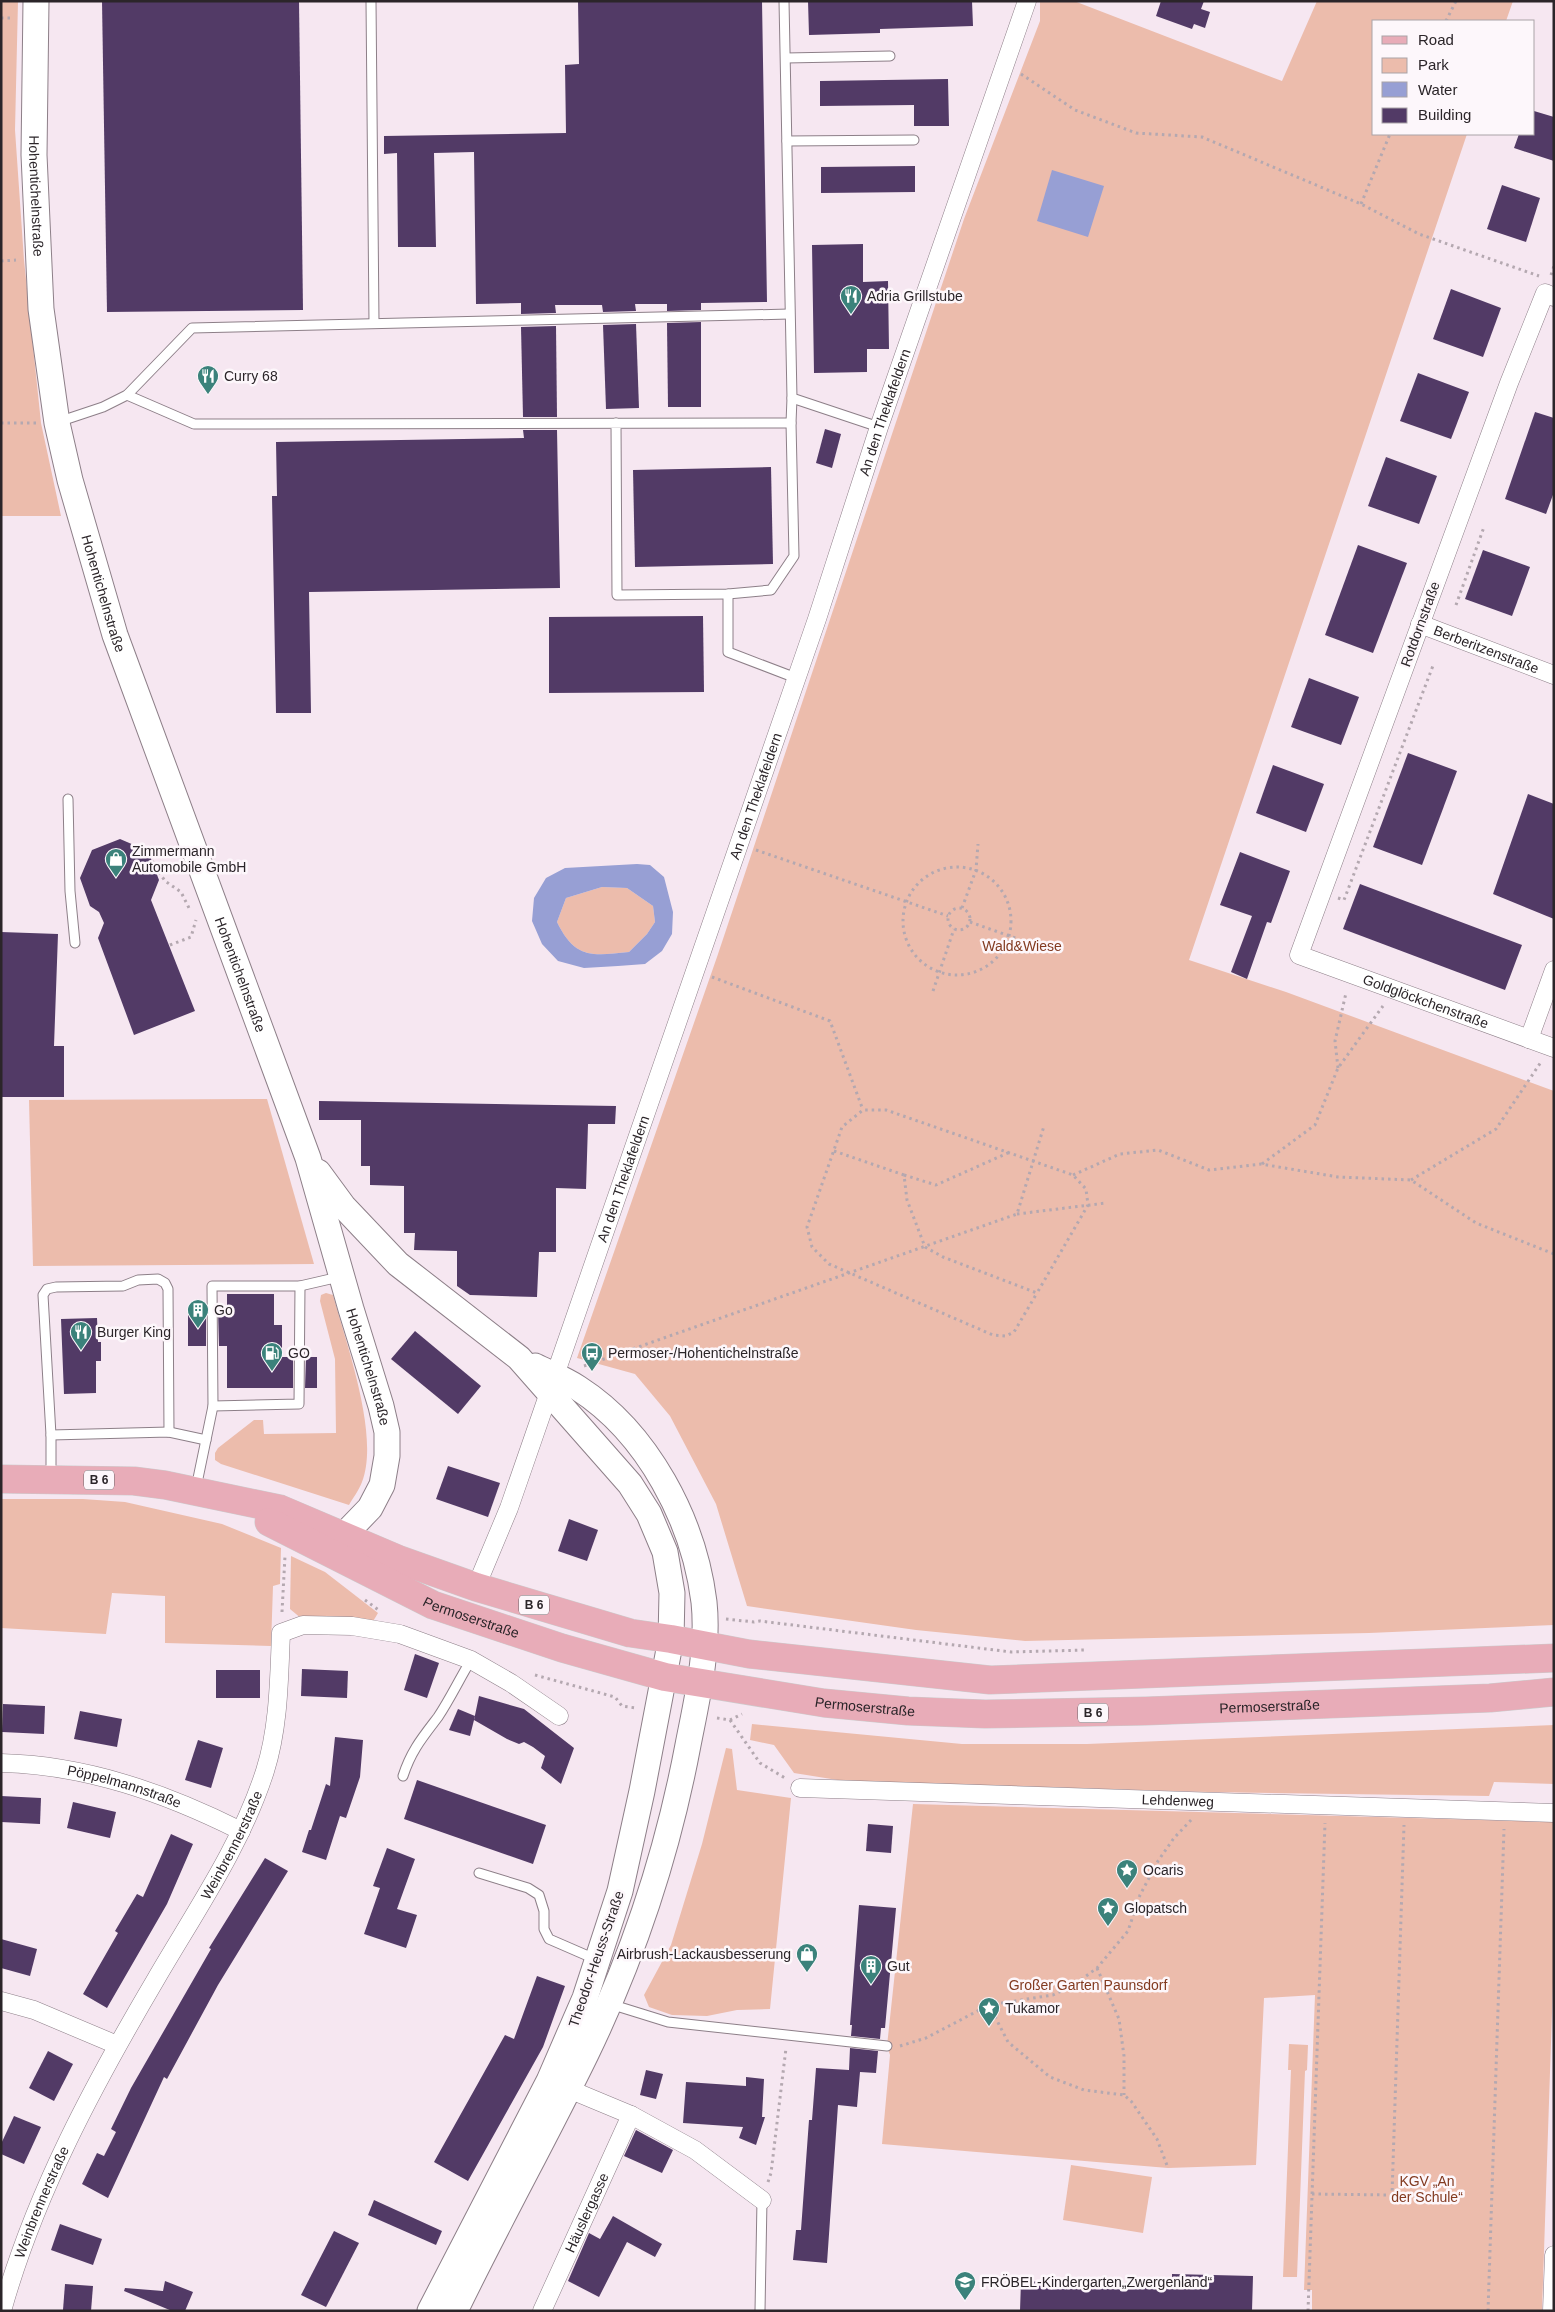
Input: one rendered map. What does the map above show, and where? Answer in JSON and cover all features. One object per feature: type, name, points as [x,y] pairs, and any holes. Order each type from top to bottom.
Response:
[{"type":"main road","name":"Hohentichelnstraße","points":[[36,1],[34,97],[35,213],[41,309],[57,423],[85,538],[114,635],[220,915],[308,1158],[387,1432],[387,1456],[382,1485],[370,1508],[343,1536]]},
{"type":"main road","name":"Hohentichelnstraße","points":[[308,1158],[343,1206],[398,1264],[552,1383],[630,1484],[649,1514],[664,1552],[672,1593],[671,1639]]},
{"type":"main road","name":"Hohentichelnstraße","points":[[552,1383],[578,1388],[621,1424],[658,1472],[680,1511],[694,1552],[704,1600],[704,1645],[699,1683]]},
{"type":"main road","name":"Permoserstraße","points":[[1,1479],[134,1481],[205,1493],[280,1509],[400,1560],[476,1587],[630,1633],[749,1654],[990,1680],[1554,1658]]},
{"type":"main road","name":"Permoserstraße","points":[[205,1493],[291,1533],[433,1605],[588,1656],[665,1677],[824,1703],[908,1711],[985,1714],[1146,1711],[1490,1698],[1554,1692]]},
{"type":"main road","name":"Theodor-Heuss-Straße","points":[[455,2311],[559,2085],[620,1891],[642,1791],[671,1639]]},
{"type":"main road","name":"Theodor-Heuss-Straße","points":[[430,2311],[559,2085],[608,2004],[628,1958],[680,1793],[695,1715],[699,1683]]},
{"type":"street","name":"An den Theklafeldern","points":[[476,1587],[509,1508],[796,678],[879,428],[1028,1]]},
{"type":"street","name":"Rotdornstraße","points":[[1298,955],[1496,420],[1549,295]]},
{"type":"street","name":"Berberitzenstraße","points":[[1420,624],[1554,675]]},
{"type":"street","name":"Goldglöckchenstraße","points":[[1298,955],[1552,1047]]},
{"type":"street","points":[[1529,1038],[1554,970]]},
{"type":"street","points":[[282,1633],[303,1625],[352,1626],[400,1634],[471,1660],[511,1683],[559,1716]]},
{"type":"street","name":"Weinbrennerstraße","points":[[2,2311],[9,2259],[55,2170],[86,2104],[117,2045],[241,1831],[266,1769],[277,1715],[282,1633]]},
{"type":"street","name":"Pöppelmannstraße","points":[[1,1763],[60,1768],[121,1781],[204,1812],[241,1831]]},
{"type":"street","name":"Lehdenweg","points":[[800,1788],[1554,1813]]},
{"type":"street","points":[[1,2000],[34,2010],[117,2045]]},
{"type":"street","points":[[559,2085],[631,2115],[695,2150],[762,2200]]},
{"type":"street","name":"Häuslergasse","points":[[542,2311],[631,2115]]},
{"type":"street","points":[[1552,2311],[1554,2255]]},
{"type":"lane","points":[[371,1],[374,323]]},
{"type":"lane","points":[[616,423],[617,595],[728,594],[771,590],[794,556],[784,1]]},
{"type":"lane","points":[[786,58],[890,56]]},
{"type":"lane","points":[[787,141],[914,140]]},
{"type":"lane","points":[[57,423],[103,407],[127,395],[192,328],[789,314]]},
{"type":"lane","points":[[127,395],[194,424],[791,423]]},
{"type":"lane","points":[[792,398],[879,428]]},
{"type":"lane","points":[[728,594],[728,652],[796,678]]},
{"type":"lane","points":[[68,799],[70,891],[75,943]]},
{"type":"lane","points":[[205,1493],[206,1440],[213,1406],[212,1286],[300,1286],[342,1276]]},
{"type":"lane","points":[[51,1479],[51,1435],[43,1295],[48,1290],[56,1287],[124,1286],[138,1280],[158,1279],[165,1283],[168,1290],[168,1432]]},
{"type":"lane","points":[[213,1406],[299,1404],[300,1286]]},
{"type":"lane","points":[[51,1435],[168,1432],[206,1440]]},
{"type":"lane","points":[[402,1776],[410,1756],[438,1716],[471,1660]]},
{"type":"lane","points":[[480,1873],[528,1888],[539,1895],[544,1911],[544,1929],[549,1939],[598,1960]]},
{"type":"lane","points":[[608,2004],[668,2022],[787,2037],[887,2046]]},
{"type":"lane","points":[[760,2311],[762,2200]]},
{"type":"path","points":[[1446,20],[1456,1]]},
{"type":"path","points":[[1006,64],[1075,110],[1136,133],[1202,137],[1361,204],[1419,234],[1540,276]]},
{"type":"path","points":[[1361,204],[1390,135]]},
{"type":"path","points":[[1,261],[24,260]]},
{"type":"path","points":[[1,423],[57,423]]},
{"type":"path","points":[[1456,606],[1484,527]]},
{"type":"path","points":[[1344,900],[1434,663]]},
{"type":"path","points":[[739,844],[948,916]]},
{"type":"path","points":[[962,908],[976,870],[978,844]]},
{"type":"path","points":[[152,860],[166,881],[180,892],[196,920],[192,937],[170,945]]},
{"type":"path","points":[[966,866],[976,870],[984,872],[998,884],[1008,900],[1012,918],[1010,936],[1002,952],[982,969],[974,973],[957,975],[940,973],[924,964],[912,952],[904,936],[902,918],[906,901],[915,885],[930,873],[947,867],[966,866]]},
{"type":"path","points":[[955,908],[962,908],[970,915],[970,922],[965,928],[954,929],[949,923],[948,916],[955,908]]},
{"type":"path","points":[[196,920],[220,915]]},
{"type":"path","points":[[970,922],[1018,939]]},
{"type":"path","points":[[933,991],[954,929]]},
{"type":"path","points":[[695,971],[830,1021],[863,1110]]},
{"type":"path","points":[[1338,1068],[1335,1041],[1345,997],[1353,975]]},
{"type":"path","points":[[1261,1164],[1315,1126],[1338,1068],[1395,990]]},
{"type":"path","points":[[1411,1180],[1496,1129],[1552,1047]]},
{"type":"path","points":[[863,1110],[886,1110],[1034,1160],[1072,1175],[1086,1189],[1088,1205],[1014,1332],[1006,1336],[994,1335],[829,1264],[812,1247],[808,1227],[834,1151],[842,1127],[863,1110]]},
{"type":"path","points":[[1017,1214],[1044,1126]]},
{"type":"path","points":[[1072,1175],[1120,1154],[1158,1150],[1209,1170],[1261,1164],[1338,1177],[1411,1180],[1476,1223],[1554,1254]]},
{"type":"path","points":[[834,1151],[936,1185],[1010,1152]]},
{"type":"path","points":[[904,1175],[907,1200],[925,1247],[943,1257],[1037,1293]]},
{"type":"path","points":[[552,1383],[850,1273],[1017,1214],[1106,1203]]},
{"type":"path","points":[[282,1633],[285,1546],[291,1533]]},
{"type":"path","points":[[754,1622],[760,1621],[1011,1652],[1090,1650]]},
{"type":"path","points":[[511,1683],[532,1674],[615,1697],[622,1706],[656,1710]]},
{"type":"path","points":[[695,1715],[730,1720],[760,1763],[800,1788]]},
{"type":"path","points":[[1308,2311],[1325,1816]]},
{"type":"path","points":[[887,2046],[900,2046],[926,2038],[989,2004],[1053,1996],[1074,1985],[1097,1968],[1128,1930],[1140,1895],[1158,1862],[1174,1838],[1193,1818]]},
{"type":"path","points":[[1312,2194],[1392,2195],[1404,1818]]},
{"type":"path","points":[[1488,2311],[1504,1820]]},
{"type":"path","points":[[1097,1968],[1119,2019],[1124,2056],[1124,2095]]},
{"type":"path","points":[[989,2004],[1008,2042],[1050,2078],[1084,2090],[1124,2095],[1131,2101],[1157,2139],[1168,2168]]},
{"type":"path","points":[[762,2200],[771,2173],[787,2037]]},
{"type":"green space","points":[[1,1],[18,1],[15,130],[24,260],[41,423],[61,516],[1,516]]},
{"type":"green space","name":"Wald&Wiese","points":[[1040,1],[1074,1],[1282,81],[1317,1],[1513,1],[1506,20],[1372,20],[1372,135],[1467,135],[1189,960],[1286,992],[1554,1091],[1554,1625],[1369,1633],[1025,1641],[916,1630],[747,1606],[716,1504],[670,1416],[635,1374],[577,1358],[717,957],[964,219],[1040,21]]},
{"type":"green space","points":[[602,887],[627,888],[653,906],[655,922],[647,934],[629,952],[595,954],[578,949],[564,934],[557,922],[566,898]]},
{"type":"green space","points":[[267,1099],[314,1264],[33,1266],[29,1100]]},
{"type":"green space","points":[[326,1293],[333,1295],[353,1363],[364,1415],[367,1440],[366,1463],[362,1482],[349,1505],[221,1464],[215,1460],[215,1453],[218,1448],[254,1420],[263,1420],[264,1434],[336,1433],[335,1359],[320,1301],[321,1295]]},
{"type":"green space","points":[[1,1499],[83,1499],[125,1502],[222,1524],[281,1548],[280,1584],[273,1586],[271,1646],[165,1643],[165,1596],[112,1593],[106,1634],[1,1628]]},
{"type":"green space","points":[[291,1556],[325,1572],[378,1613],[372,1623],[302,1619],[290,1609]]},
{"type":"green space","points":[[752,1724],[962,1744],[1087,1744],[1554,1725],[1554,1784],[1494,1782],[1489,1796],[1208,1792],[844,1781],[794,1773],[774,1745],[750,1740]]},
{"type":"green space","points":[[726,1748],[732,1749],[737,1790],[791,1798],[770,2009],[737,2010],[707,2016],[672,2015],[649,2007],[644,1995],[671,1945],[702,1844]]},
{"type":"green space","points":[[913,1804],[1554,1822],[1554,1953],[1542,2311],[1312,2311],[1312,2290],[1304,2290],[1315,1995],[1264,1998],[1256,2165],[1168,2168],[882,2144],[890,2055],[887,2046]]},
{"type":"green space","points":[[1289,2044],[1308,2045],[1307,2070],[1305,2071],[1297,2277],[1283,2277],[1291,2070],[1288,2070]]},
{"type":"green space","points":[[1071,2165],[1152,2177],[1143,2233],[1063,2220]]},
{"type":"water","points":[[1052,170],[1104,186],[1088,237],[1037,221]]},
{"type":"water","points":[[650,865],[664,877],[673,912],[672,934],[662,951],[645,964],[584,968],[558,961],[542,944],[532,921],[534,898],[546,878],[565,868]],"holes":[[[602,887],[627,888],[653,906],[655,922],[647,934],[629,952],[595,954],[578,949],[571,943],[557,922],[566,898]]]},
{"type":"building","points":[[102,1],[299,1],[303,310],[107,312]]},
{"type":"building","points":[[578,1],[762,1],[767,302],[701,303],[701,310],[667,311],[667,304],[635,304],[636,311],[603,312],[602,305],[555,305],[556,313],[521,314],[521,303],[476,304],[474,152],[434,153],[436,247],[398,247],[397,153],[384,154],[384,136],[566,133],[565,65],[579,64]]},
{"type":"building","points":[[808,1],[972,1],[973,26],[880,29],[880,33],[809,35]]},
{"type":"building","points":[[1161,1],[1204,1],[1201,9],[1210,12],[1205,28],[1194,24],[1192,29],[1156,16]]},
{"type":"building","points":[[948,79],[949,126],[914,126],[914,105],[820,106],[820,81]]},
{"type":"building","points":[[1535,111],[1554,117],[1554,161],[1514,148],[1519,135],[1535,135]]},
{"type":"building","points":[[915,166],[915,192],[821,193],[821,167]]},
{"type":"building","points":[[1502,185],[1540,198],[1526,242],[1487,229]]},
{"type":"building","name":"Adria Grillstube","points":[[863,244],[863,282],[888,281],[889,349],[867,349],[867,372],[814,373],[812,245]]},
{"type":"building","points":[[1451,289],[1501,308],[1483,357],[1433,339]]},
{"type":"building","points":[[701,322],[701,407],[668,407],[667,323]]},
{"type":"building","points":[[636,324],[639,408],[606,409],[603,325]]},
{"type":"building","points":[[556,326],[557,417],[523,417],[521,327]]},
{"type":"building","points":[[1418,373],[1469,392],[1451,439],[1400,421]]},
{"type":"building","points":[[1535,412],[1554,418],[1554,492],[1546,514],[1505,499]]},
{"type":"building","points":[[825,429],[841,434],[832,468],[816,463]]},
{"type":"building","points":[[523,430],[557,430],[560,588],[309,592],[311,713],[276,713],[272,496],[277,496],[276,442],[524,438]]},
{"type":"building","points":[[1386,457],[1437,476],[1419,524],[1368,506]]},
{"type":"building","points":[[771,467],[773,564],[635,567],[633,470]]},
{"type":"building","points":[[1358,545],[1407,563],[1373,653],[1325,635]]},
{"type":"building","points":[[1483,550],[1530,567],[1512,616],[1465,599]]},
{"type":"building","points":[[703,616],[704,692],[549,693],[549,617]]},
{"type":"building","points":[[1309,678],[1359,697],[1341,745],[1291,727]]},
{"type":"building","points":[[1408,753],[1457,771],[1422,865],[1373,847]]},
{"type":"building","points":[[1273,765],[1324,784],[1306,832],[1256,813]]},
{"type":"building","points":[[1528,794],[1554,804],[1554,919],[1493,894]]},
{"type":"building","points":[[120,839],[148,851],[159,880],[151,900],[195,1011],[134,1035],[98,938],[104,923],[99,912],[90,906],[80,878],[92,850]]},
{"type":"building","points":[[1240,852],[1290,871],[1271,923],[1267,922],[1247,979],[1231,972],[1252,916],[1220,905]]},
{"type":"building","points":[[1360,884],[1522,945],[1505,990],[1343,929]]},
{"type":"building","points":[[1,932],[58,934],[54,1046],[64,1046],[64,1097],[1,1097]]},
{"type":"building","points":[[319,1101],[616,1106],[615,1124],[588,1124],[586,1189],[556,1188],[556,1252],[539,1252],[537,1297],[470,1295],[457,1286],[457,1251],[414,1250],[415,1233],[404,1233],[404,1186],[370,1185],[370,1166],[361,1166],[361,1120],[319,1120]]},
{"type":"building","name":"GO","points":[[227,1294],[274,1294],[274,1325],[282,1325],[282,1357],[293,1357],[293,1388],[227,1388],[227,1346],[219,1346],[218,1310],[227,1310]]},
{"type":"building","name":"Go","points":[[188,1311],[206,1311],[206,1346],[188,1346]]},
{"type":"building","name":"Burger King","points":[[97,1318],[98,1342],[101,1342],[101,1361],[96,1361],[96,1393],[64,1394],[61,1319]]},
{"type":"building","points":[[415,1331],[481,1386],[458,1414],[391,1359]]},
{"type":"building","points":[[306,1357],[317,1357],[317,1388],[305,1388]]},
{"type":"building","points":[[448,1466],[500,1483],[488,1517],[436,1499]]},
{"type":"building","points":[[569,1519],[598,1530],[587,1561],[558,1551]]},
{"type":"building","points":[[415,1654],[439,1663],[427,1698],[404,1690]]},
{"type":"building","points":[[302,1669],[348,1671],[347,1698],[301,1696]]},
{"type":"building","points":[[216,1670],[260,1670],[260,1698],[216,1698]]},
{"type":"building","points":[[479,1696],[524,1709],[574,1748],[561,1784],[541,1768],[545,1756],[533,1747],[524,1742],[519,1744],[507,1739],[474,1720]]},
{"type":"building","points":[[3,1704],[45,1706],[44,1734],[2,1732]]},
{"type":"building","points":[[458,1709],[475,1716],[470,1736],[449,1730]]},
{"type":"building","points":[[80,1711],[122,1719],[117,1747],[74,1739]]},
{"type":"building","points":[[335,1737],[363,1740],[360,1777],[346,1818],[340,1816],[326,1860],[302,1852],[326,1784],[330,1786]]},
{"type":"building","points":[[198,1740],[223,1748],[211,1788],[185,1780]]},
{"type":"building","points":[[417,1780],[546,1825],[533,1864],[404,1819]]},
{"type":"building","points":[[1,1796],[41,1798],[40,1824],[1,1822]]},
{"type":"building","points":[[73,1802],[116,1812],[110,1838],[67,1828]]},
{"type":"building","points":[[868,1824],[893,1826],[891,1853],[866,1851]]},
{"type":"building","points":[[171,1834],[193,1844],[167,1904],[107,2008],[83,1994],[118,1933],[115,1931],[137,1894],[143,1897]]},
{"type":"building","points":[[387,1848],[415,1859],[397,1909],[417,1915],[406,1948],[364,1934],[380,1888],[373,1886]]},
{"type":"building","points":[[265,1858],[288,1871],[218,1985],[167,2079],[164,2077],[108,2198],[82,2184],[97,2153],[104,2156],[116,2132],[111,2129],[131,2088],[211,1949],[209,1948]]},
{"type":"building","name":"Gut","points":[[859,1905],[896,1908],[885,2028],[881,2028],[880,2039],[851,2036],[852,2025],[850,2025]]},
{"type":"building","points":[[1,1939],[37,1949],[30,1976],[1,1968]]},
{"type":"building","points":[[537,1976],[565,1986],[543,2047],[468,2181],[434,2162],[505,2035],[514,2039]]},
{"type":"building","points":[[850,2048],[878,2051],[876,2073],[860,2072],[857,2107],[838,2105],[827,2263],[793,2260],[796,2230],[801,2230],[809,2120],[812,2120],[816,2068],[849,2070]]},
{"type":"building","points":[[48,2051],[73,2064],[54,2101],[29,2088]]},
{"type":"building","points":[[646,2070],[663,2074],[656,2099],[640,2095]]},
{"type":"building","points":[[746,2077],[764,2079],[762,2117],[765,2117],[756,2145],[739,2138],[743,2127],[683,2123],[686,2082],[746,2086]]},
{"type":"building","points":[[14,2116],[41,2127],[24,2164],[1,2154],[1,2144]]},
{"type":"building","points":[[636,2130],[673,2150],[662,2173],[624,2156]]},
{"type":"building","points":[[374,2200],[442,2231],[436,2245],[368,2215]]},
{"type":"building","points":[[613,2216],[662,2244],[655,2257],[627,2242],[599,2297],[568,2281],[589,2233],[600,2239]]},
{"type":"building","points":[[60,2224],[102,2239],[93,2265],[51,2250]]},
{"type":"building","points":[[334,2231],[359,2243],[326,2307],[301,2295]]},
{"type":"building","points":[[1172,2274],[1253,2276],[1252,2311],[1020,2311],[1021,2281],[1172,2287]]},
{"type":"building","points":[[165,2281],[193,2292],[185,2311],[172,2311],[124,2291],[125,2288],[163,2291]]},
{"type":"building","points":[[65,2284],[93,2286],[91,2311],[63,2310]]},
{"type":"place","name":"Adria Grillstube","points":[[851,315]]},
{"type":"place","name":"Curry 68","points":[[208,395]]},
{"type":"place","name":"Zimmermann Automobile GmbH","points":[[116,878]]},
{"type":"place","name":"Go","points":[[198,1329]]},
{"type":"place","name":"Burger King","points":[[81,1351]]},
{"type":"place","name":"GO","points":[[272,1372]]},
{"type":"place","name":"Permoser-/Hohentichelnstraße","points":[[592,1372]]},
{"type":"place","name":"Ocaris","points":[[1127,1889]]},
{"type":"place","name":"Glopatsch","points":[[1108,1927]]},
{"type":"place","name":"Airbrush-Lackausbesserung","points":[[807,1973]]},
{"type":"place","name":"Gut","points":[[871,1985]]},
{"type":"place","name":"Tukamor","points":[[989,2027]]},
{"type":"place","name":"FRÖBEL-Kindergarten„Zwergenland“","points":[[965,2301]]},
{"type":"park label","name":"Großer Garten Paunsdorf","points":[[1088,1985]]},
{"type":"park label","name":"KGV „An der Schule“","points":[[1427,2190]]}]
